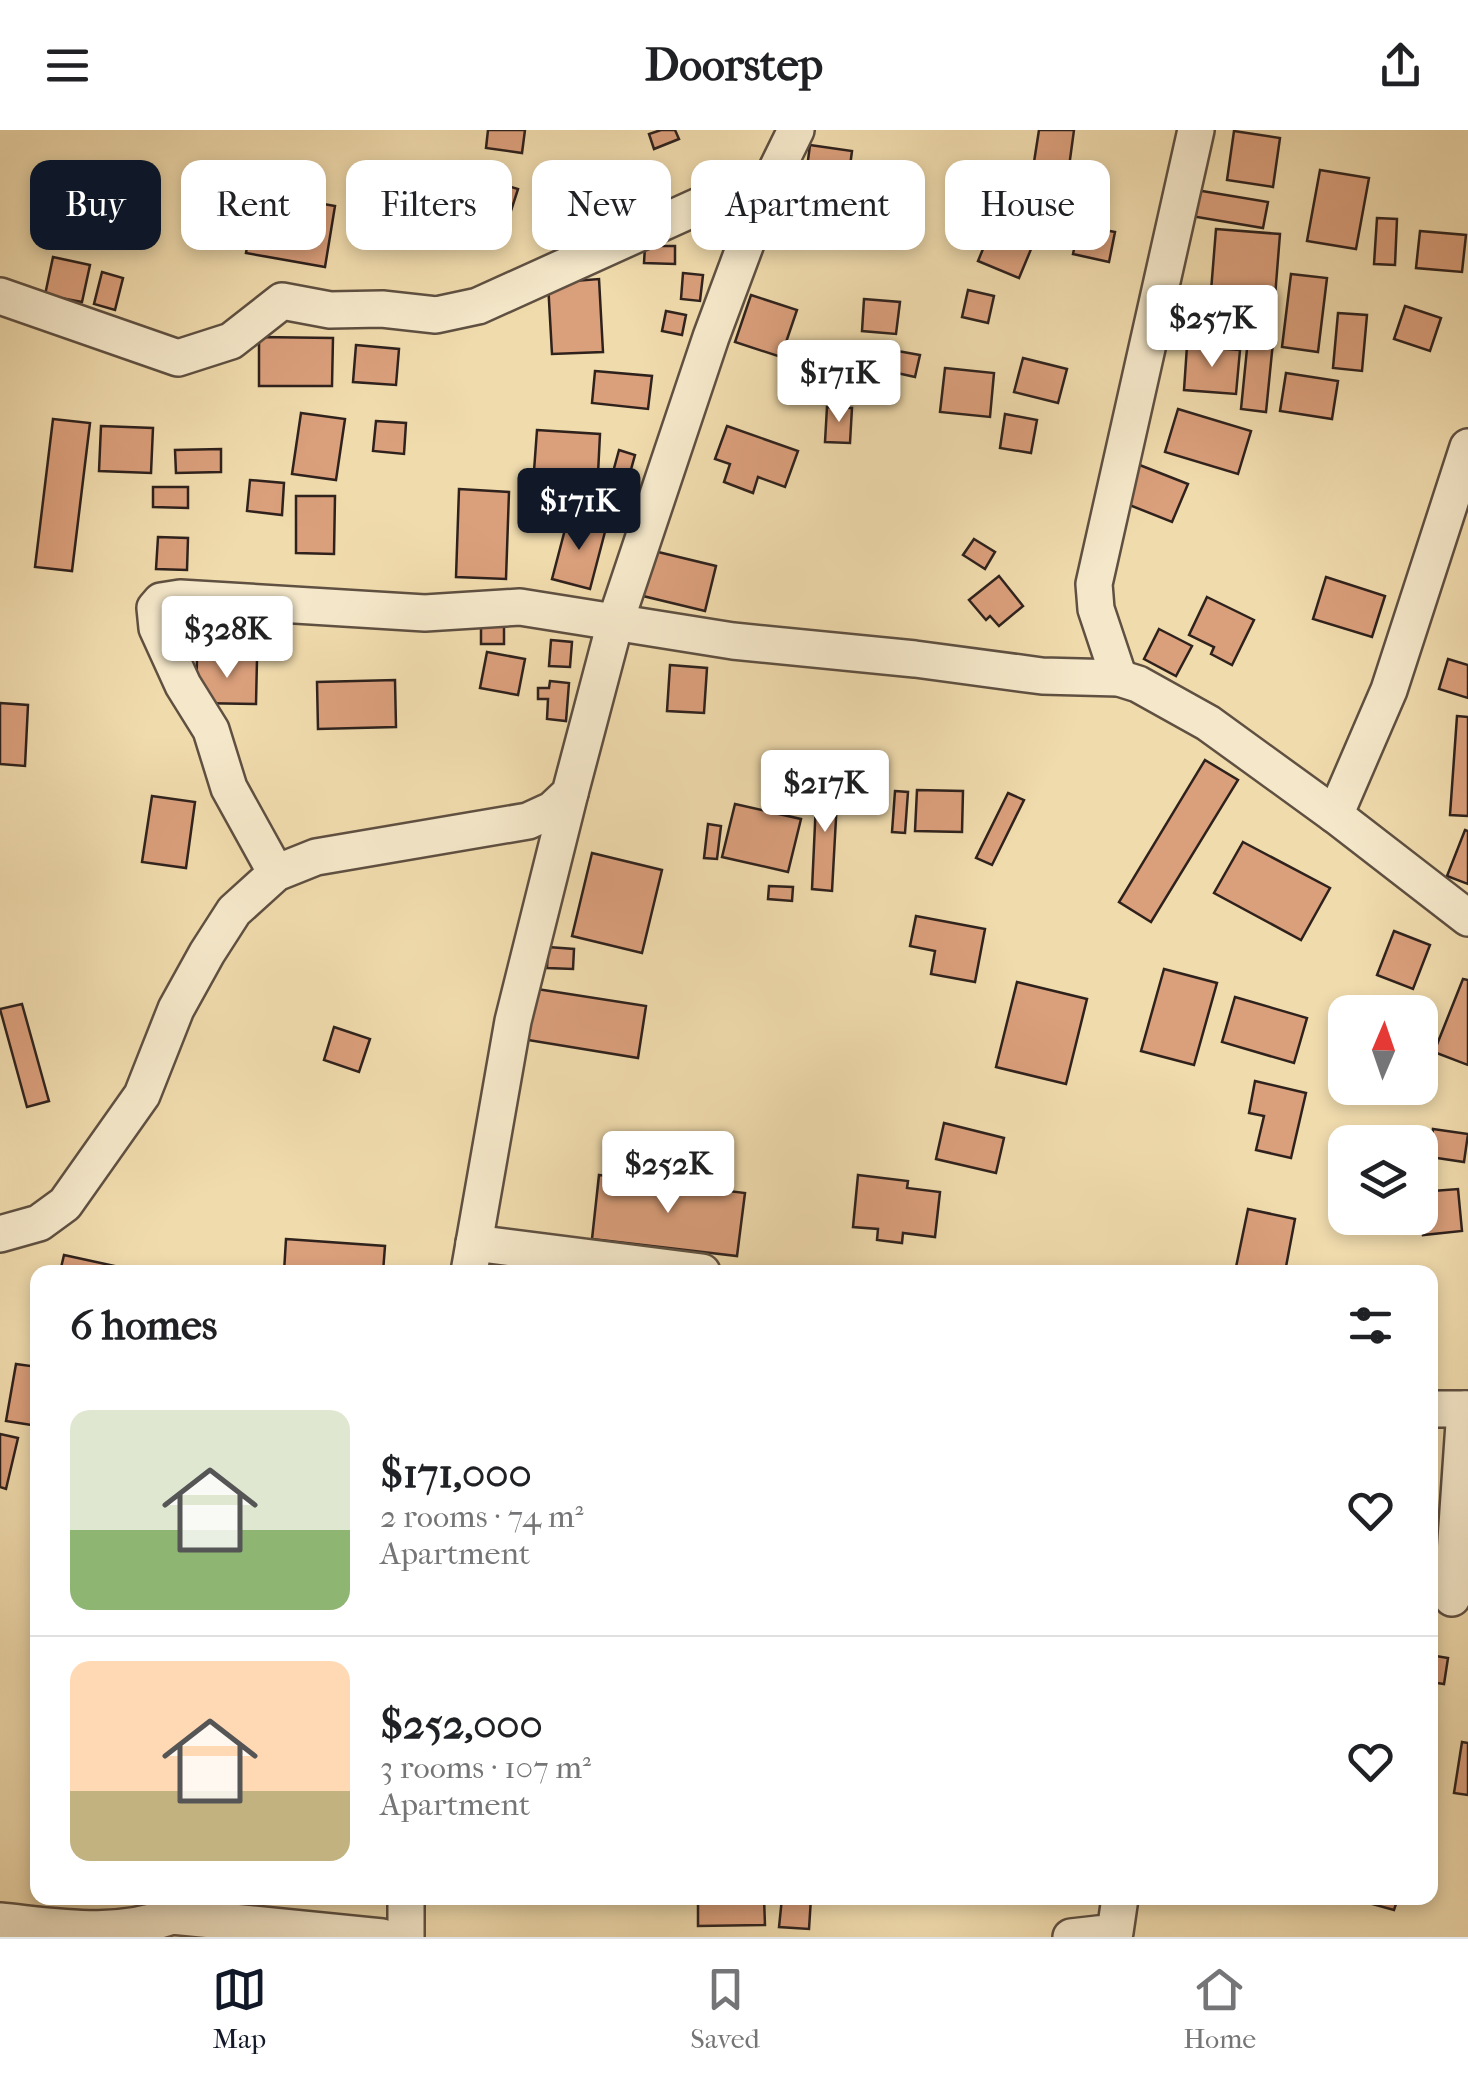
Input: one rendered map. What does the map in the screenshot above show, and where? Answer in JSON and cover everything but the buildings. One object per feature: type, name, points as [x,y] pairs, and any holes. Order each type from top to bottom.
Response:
[{"type":"street","points":[[781,160],[796,130]]},
{"type":"street","points":[[1120,678],[1096,609],[1094,584],[1196,130]]},
{"type":"street","points":[[0,296],[178,358],[231,341],[282,301],[330,310],[382,309],[436,315],[458,312],[691,210]]},
{"type":"street","points":[[587,1265],[472,1258],[513,1021],[615,624],[743,250]]},
{"type":"street","points":[[1335,815],[1388,690],[1468,447]]},
{"type":"street","points":[[276,873],[229,788],[211,730],[182,685],[156,628],[154,608],[161,601],[180,598],[426,614],[520,607],[615,624],[1042,676],[1120,678],[1138,684],[1208,724],[1335,815],[1468,918]]},
{"type":"street","points":[[0,1234],[39,1223],[65,1204],[142,1096],[176,1010],[206,953],[234,912],[276,873],[316,857],[528,821],[552,810],[570,793]]},
{"type":"street","points":[[1452,1598],[1454,1409]]},
{"type":"street","points":[[406,1905],[406,1937]]},
{"type":"street","points":[[1071,1937],[1114,1932],[1119,1905]]},
{"type":"street","points":[[0,1921],[116,1932],[144,1928],[172,1916],[382,1937]]}]
